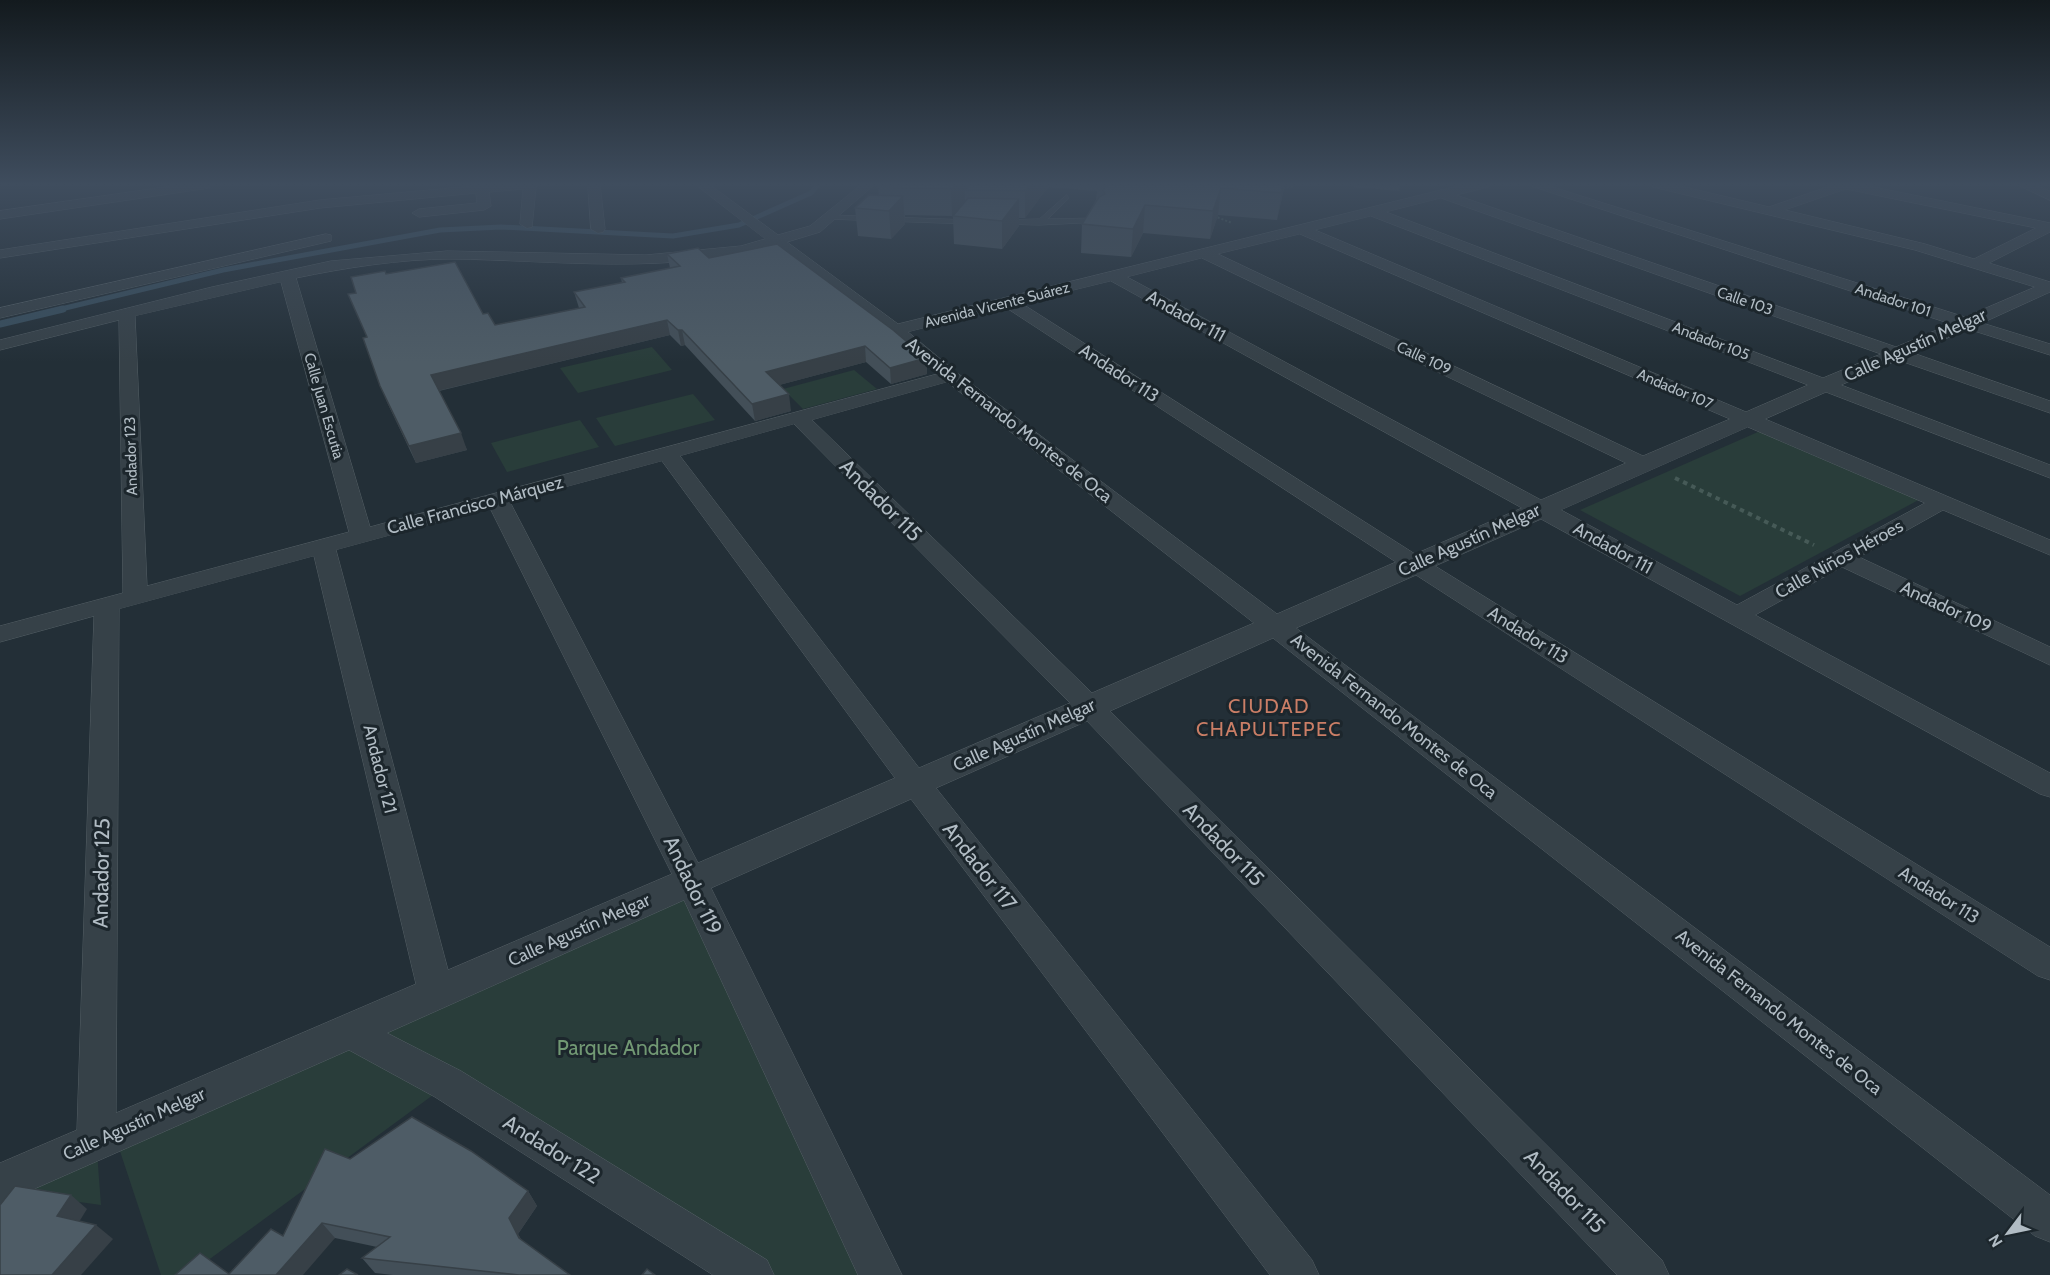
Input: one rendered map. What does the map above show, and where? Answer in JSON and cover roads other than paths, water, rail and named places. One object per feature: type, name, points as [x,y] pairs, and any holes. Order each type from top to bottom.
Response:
[{"type":"street","points":[[0,254],[180,244]]},
{"type":"street","points":[[0,313],[98,292],[290,244]]},
{"type":"street","points":[[0,345],[287,275],[318,244]]},
{"type":"street","points":[[381,244],[456,255],[646,259],[719,254],[733,244]]},
{"type":"street","name":"Avenida Fernando Montes de Oca","points":[[779,244],[895,330],[950,376],[2050,1221]]},
{"type":"street","name":"Avenida Vicente Suárez","points":[[895,330],[1244,244]]},
{"type":"street","name":"Andador 107","points":[[1335,244],[2050,548]]},
{"type":"street","name":"Andador 105","points":[[1456,244],[2050,472]]},
{"type":"street","name":"Calle 103","points":[[1583,244],[2050,407]]},
{"type":"street","name":"Andador 101","points":[[1717,244],[2050,350]]},
{"type":"street","points":[[1900,244],[2045,283]]},
{"type":"street","points":[[1978,263],[2017,244]]},
{"type":"street","name":"Calle 109","points":[[1203,254],[1644,464]]},
{"type":"street","points":[[93,272],[98,292]]},
{"type":"street","name":"Calle Juan Escutia","points":[[287,275],[361,536]]},
{"type":"street","name":"Andador 111","points":[[1113,276],[2050,786]]},
{"type":"street","name":"Calle Agustín Melgar","points":[[0,1184],[1965,323],[2045,283]]},
{"type":"street","name":"Andador 113","points":[[1008,302],[1415,564],[2050,965]]},
{"type":"street","name":"Andador 123","points":[[121,601],[127,313]]},
{"type":"street","name":"Calle Francisco Márquez","points":[[0,634],[950,376]]},
{"type":"street","name":"Andador 115","points":[[798,417],[1089,706],[1647,1275]]},
{"type":"street","name":"Andador 117","points":[[667,453],[915,783],[1297,1275]]},
{"type":"street","name":"Andador 119","points":[[497,499],[691,881],[880,1275]]},
{"type":"street","name":"Calle Niños Héroes","points":[[1736,615],[1942,502]]},
{"type":"street","name":"Andador 121","points":[[323,546],[436,992]]},
{"type":"street","name":"Andador 109","points":[[1842,558],[2050,657]]},
{"type":"street","name":"Andador 125","points":[[96,1141],[121,601]]},
{"type":"street","name":"Andador 122","points":[[347,1030],[448,1083],[752,1275]]},
{"type":"waterway","points":[[57,310],[223,270],[367,244]]},
{"type":"waterway","points":[[0,324],[63,309]]},
{"type":"district","name":"CIUDAD CHAPULTEPEC","points":[[1269,718]]},
{"type":"park label","name":"Parque Andador","points":[[628,1047]]}]
